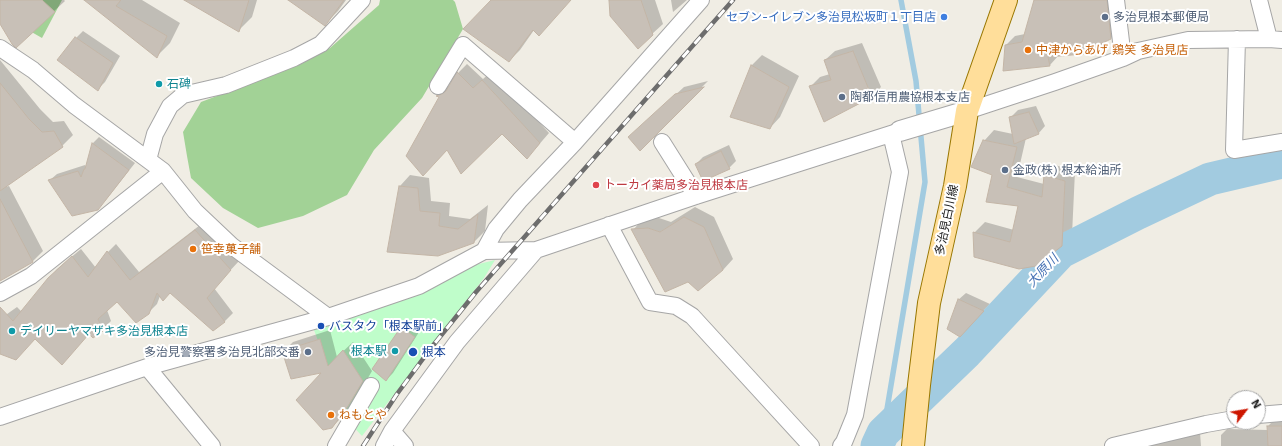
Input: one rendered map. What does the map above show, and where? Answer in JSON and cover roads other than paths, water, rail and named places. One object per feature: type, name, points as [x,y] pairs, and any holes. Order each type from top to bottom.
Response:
[{"type":"main road","name":"多治見白川線","points":[[913,446],[929,303],[955,186],[966,111],[1006,0]]},
{"type":"street","points":[[148,160],[155,134],[170,106],[183,95],[226,85],[294,58],[321,44],[362,0]]},
{"type":"street","points":[[484,251],[496,229],[520,200],[575,142],[701,0]]},
{"type":"street","points":[[1116,0],[1123,58]]},
{"type":"street","points":[[0,418],[147,367],[328,317],[419,286],[484,251],[536,250],[696,196],[933,122],[1123,58],[1138,51],[1188,40],[1276,39],[1260,0]]},
{"type":"street","points":[[1237,39],[1234,150],[1282,142]]},
{"type":"street","points":[[438,86],[462,45],[575,142]]},
{"type":"street","points":[[0,48],[33,70],[74,105],[163,171],[195,211],[232,246],[328,317]]},
{"type":"street","points":[[841,446],[855,415],[900,172],[896,133]]},
{"type":"street","points":[[662,142],[696,196]]},
{"type":"street","points":[[0,293],[31,276],[163,171]]},
{"type":"street","points":[[608,225],[650,302],[676,306],[692,316],[811,446]]},
{"type":"street","points":[[384,446],[392,432],[457,342],[536,250]]},
{"type":"street","points":[[147,367],[212,446]]},
{"type":"street","points":[[336,446],[372,386]]},
{"type":"street","points":[[1266,414],[1282,413]]},
{"type":"street","points":[[1113,446],[1226,420]]},
{"type":"street","points":[[392,432],[405,446]]},
{"type":"waterway","points":[[883,433],[925,182],[916,81],[901,0]]},
{"type":"waterway","name":"大原川","points":[[877,446],[883,433],[967,352],[1061,252],[1210,179],[1282,162]]},
{"type":"railway","points":[[363,446],[397,394],[431,348],[476,292],[733,0]]},
{"type":"place","name":"セブン-イレブン多治見松坂町１丁目店","points":[[944,17]]},
{"type":"place","name":"多治見根本郵便局","points":[[1105,17]]},
{"type":"place","name":"中津からあげ 鶏笑 多治見店","points":[[1028,50]]},
{"type":"place","name":"石碑","points":[[159,84]]},
{"type":"place","name":"陶都信用農協根本支店","points":[[842,97]]},
{"type":"place","name":"金政(株) 根本給油所","points":[[1005,170]]},
{"type":"place","name":"トーカイ薬局多治見根本店","points":[[596,185]]},
{"type":"place","name":"笹幸菓子舗","points":[[193,249]]},
{"type":"place","name":"バスタク「根本駅前」","points":[[321,326]]},
{"type":"place","name":"デイリーヤマザキ多治見根本店","points":[[12,331]]},
{"type":"place","name":"根本駅","points":[[395,351]]},
{"type":"place","name":"多治見警察署多治見北部交番","points":[[308,352]]},
{"type":"place","name":"根本","points":[[413,352]]},
{"type":"place","name":"ねもとや","points":[[331,415]]}]
